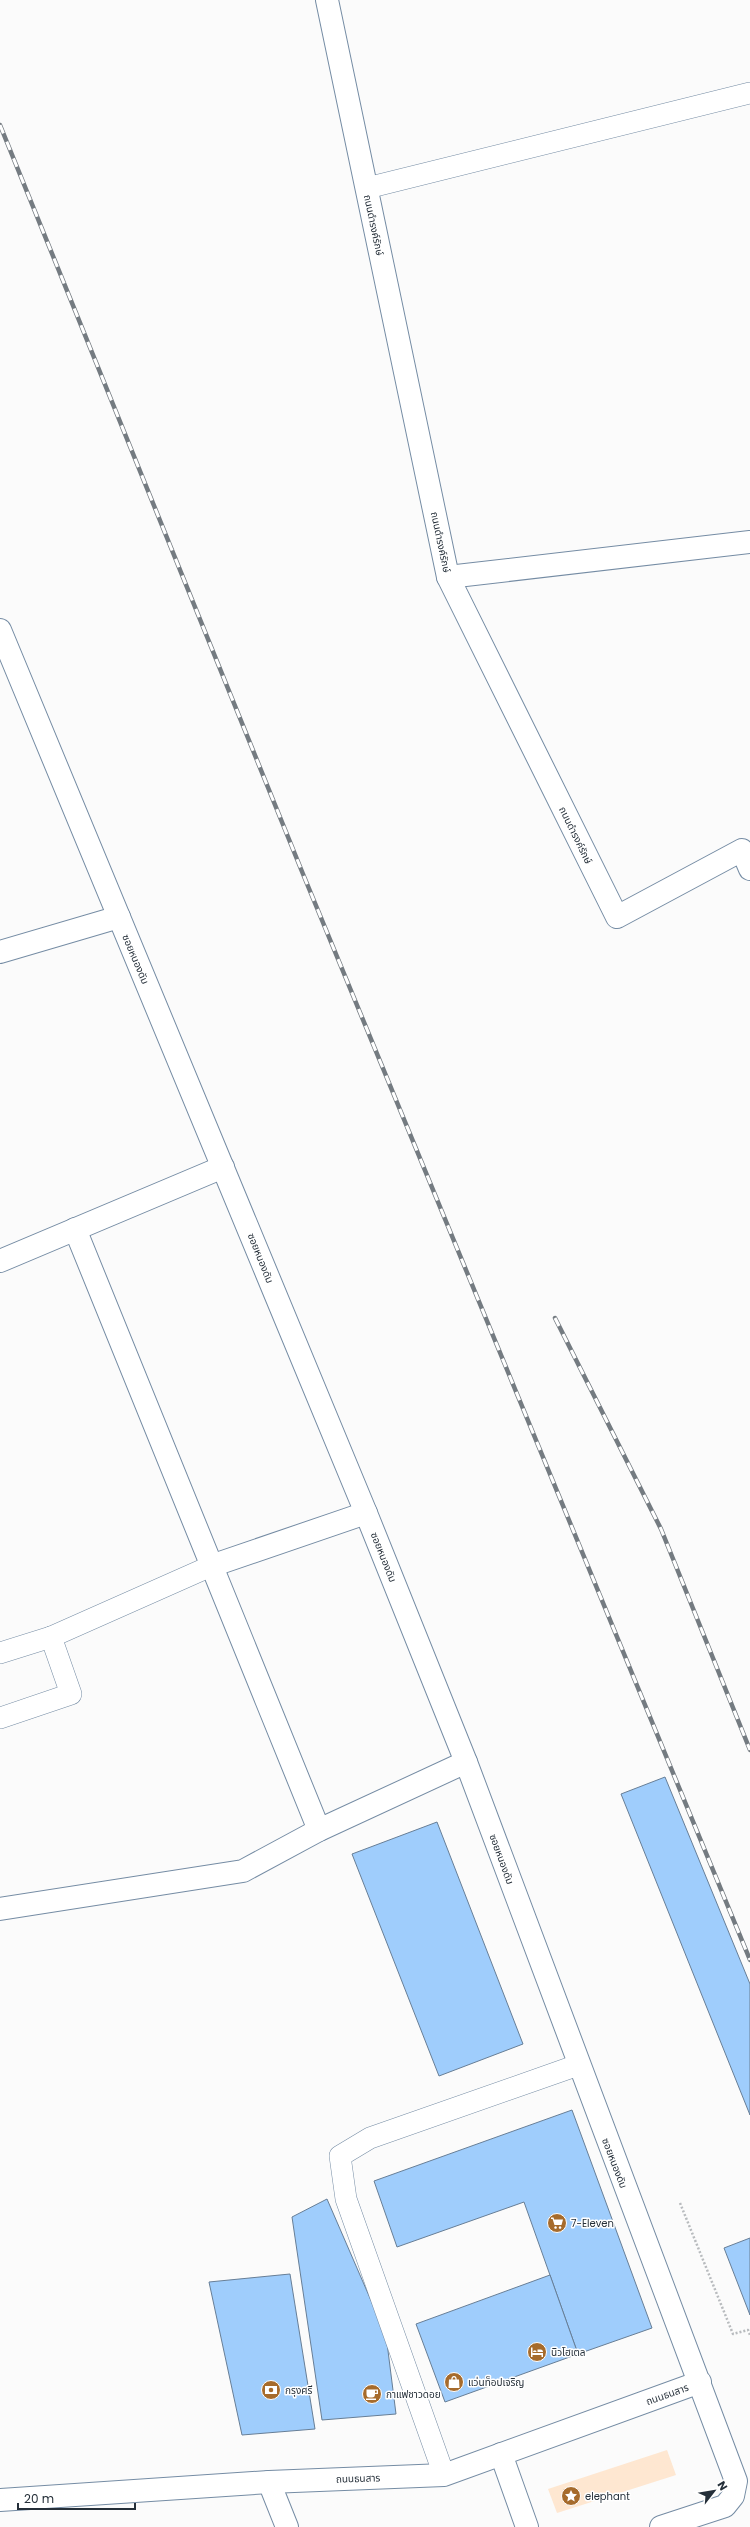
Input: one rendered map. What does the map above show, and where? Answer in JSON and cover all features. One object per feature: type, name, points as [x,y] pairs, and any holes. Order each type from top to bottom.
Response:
[{"type":"street","name":"ถนนดำรงค์รักษ์","points":[[327,0],[448,577],[617,917],[747,855]]},
{"type":"street","points":[[448,577],[750,542]]},
{"type":"street","name":"ซอยหนองดัม","points":[[0,630],[366,1513],[466,1762],[578,2065],[700,2382],[736,2481],[733,2496],[725,2506],[661,2527]]},
{"type":"street","points":[[0,952],[119,917]]},
{"type":"street","points":[[0,1260],[223,1167]]},
{"type":"street","points":[[76,1229],[319,1830]]},
{"type":"street","points":[[211,1566],[366,1513]]},
{"type":"street","points":[[0,1909],[243,1870],[319,1830],[466,1762]]},
{"type":"street","name":"ถนนธนสาร","points":[[0,2500],[269,2482],[444,2475],[700,2382]]},
{"type":"street","points":[[501,2454],[527,2527]]},
{"type":"street","points":[[269,2482],[286,2527]]},
{"type":"lane","points":[[367,188],[750,93]]},
{"type":"lane","points":[[0,1654],[51,1637],[211,1566]]},
{"type":"lane","points":[[0,1718],[71,1694],[51,1637]]},
{"type":"lane","points":[[444,2475],[346,2199],[340,2156],[370,2138],[578,2065]]},
{"type":"path","points":[[680,2203],[733,2334],[748,2330],[750,2336]]},
{"type":"shaded area","points":[[667,2450],[676,2475],[557,2513],[548,2489]]},
{"type":"building","points":[[665,1777],[750,1984],[750,2115],[621,1794]]},
{"type":"building","points":[[437,1822],[523,2044],[439,2076],[352,1854]]},
{"type":"building","points":[[572,2110],[652,2328],[578,2354],[524,2202],[397,2247],[374,2181]]},
{"type":"building","points":[[327,2199],[386,2335],[396,2414],[322,2420],[292,2217]]},
{"type":"building","points":[[750,2238],[750,2315],[724,2248]]},
{"type":"building","points":[[290,2274],[315,2429],[242,2435],[209,2282]]},
{"type":"building","points":[[550,2275],[578,2354],[445,2402],[416,2324]]},
{"type":"railway","points":[[0,125],[303,874],[750,1960]]},
{"type":"railway","points":[[555,1318],[661,1529],[750,1750]]},
{"type":"place","name":"7-Eleven","points":[[557,2223]]},
{"type":"place","name":"นิวโฮเตล","points":[[537,2352]]},
{"type":"place","name":"แว่นท็อปเจริญ","points":[[454,2382]]},
{"type":"place","name":"กรุงศรี","points":[[271,2390]]},
{"type":"place","name":"กาแฟชาวดอย","points":[[372,2394]]},
{"type":"place","name":"elephant","points":[[571,2496]]}]
